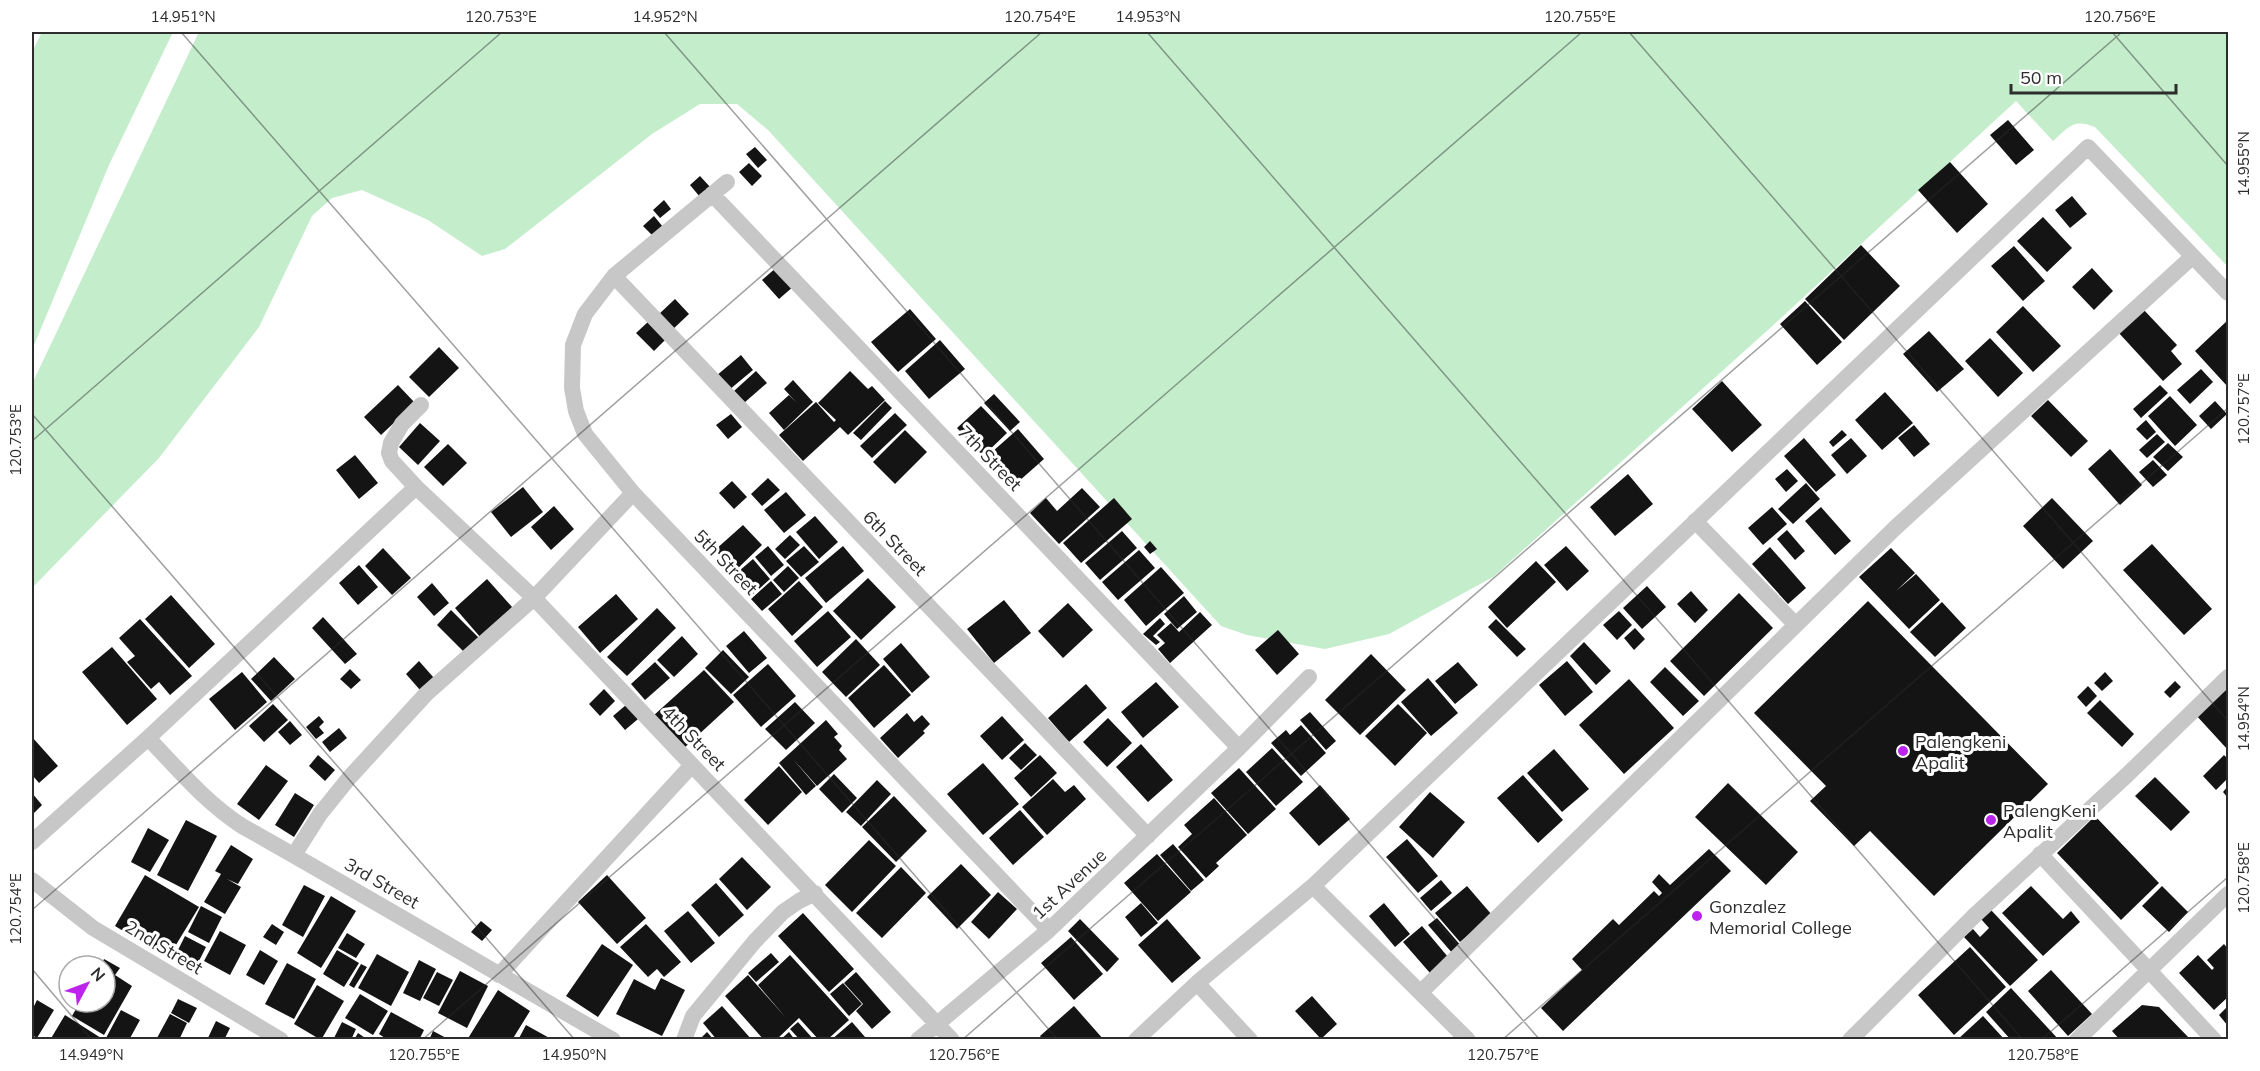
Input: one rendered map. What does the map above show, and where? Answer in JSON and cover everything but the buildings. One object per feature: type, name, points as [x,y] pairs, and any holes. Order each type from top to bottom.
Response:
[{"type":"street","points":[[1136,1040],[1197,983],[1312,886],[2088,147],[2229,293]]},
{"type":"street","name":"5th Street","points":[[727,182],[614,276],[585,314],[573,345],[572,388],[576,411],[585,434],[633,493],[1049,930]]},
{"type":"street","name":"7th Street","points":[[712,194],[1239,748]]},
{"type":"street","points":[[1421,992],[1895,528],[2192,257]]},
{"type":"street","name":"6th Street","points":[[614,276],[1148,836]]},
{"type":"street","name":"4th Street","points":[[422,405],[402,424],[391,443],[389,453],[392,461],[416,488],[534,598],[952,1040]]},
{"type":"street","points":[[32,842],[148,738],[416,488]]},
{"type":"street","points":[[294,855],[320,814],[356,770],[426,694],[534,598],[633,493]]},
{"type":"street","points":[[1695,521],[1796,625]]},
{"type":"street","name":"1st Avenue","points":[[918,1040],[1049,930],[1239,748],[1309,677]]},
{"type":"street","points":[[1850,1040],[2040,854],[2127,775],[2229,677]]},
{"type":"street","name":"3rd Street","points":[[148,738],[222,814],[613,1040]]},
{"type":"street","points":[[499,975],[692,765]]},
{"type":"street","points":[[2040,854],[2214,1040]]},
{"type":"street","name":"2nd Street","points":[[32,880],[93,928],[281,1040]]},
{"type":"street","points":[[1312,886],[1468,1040]]},
{"type":"street","points":[[684,1040],[693,1016],[755,941],[783,912],[815,893]]},
{"type":"street","points":[[2077,1040],[2229,894]]},
{"type":"street","points":[[1197,983],[1250,1040]]},
{"type":"shaded area","points":[[42,32],[173,32],[109,165],[32,350],[32,52]]},
{"type":"shaded area","points":[[199,32],[2228,32],[2228,267],[2095,127],[2081,123],[2072,125],[2053,141],[2016,101],[1769,329],[1493,577],[1389,634],[1325,649],[1247,635],[1221,626],[768,130],[737,104],[700,104],[652,134],[505,249],[482,256],[428,220],[362,190],[332,198],[312,216],[259,327],[159,458],[32,588],[32,384]]},
{"type":"place","name":"Palengkeni Apalit","points":[[1903,751]]},
{"type":"place","name":"PalengKeni Apalit","points":[[1991,820]]},
{"type":"place","name":"Gonzalez Memorial College","points":[[1697,916]]}]
